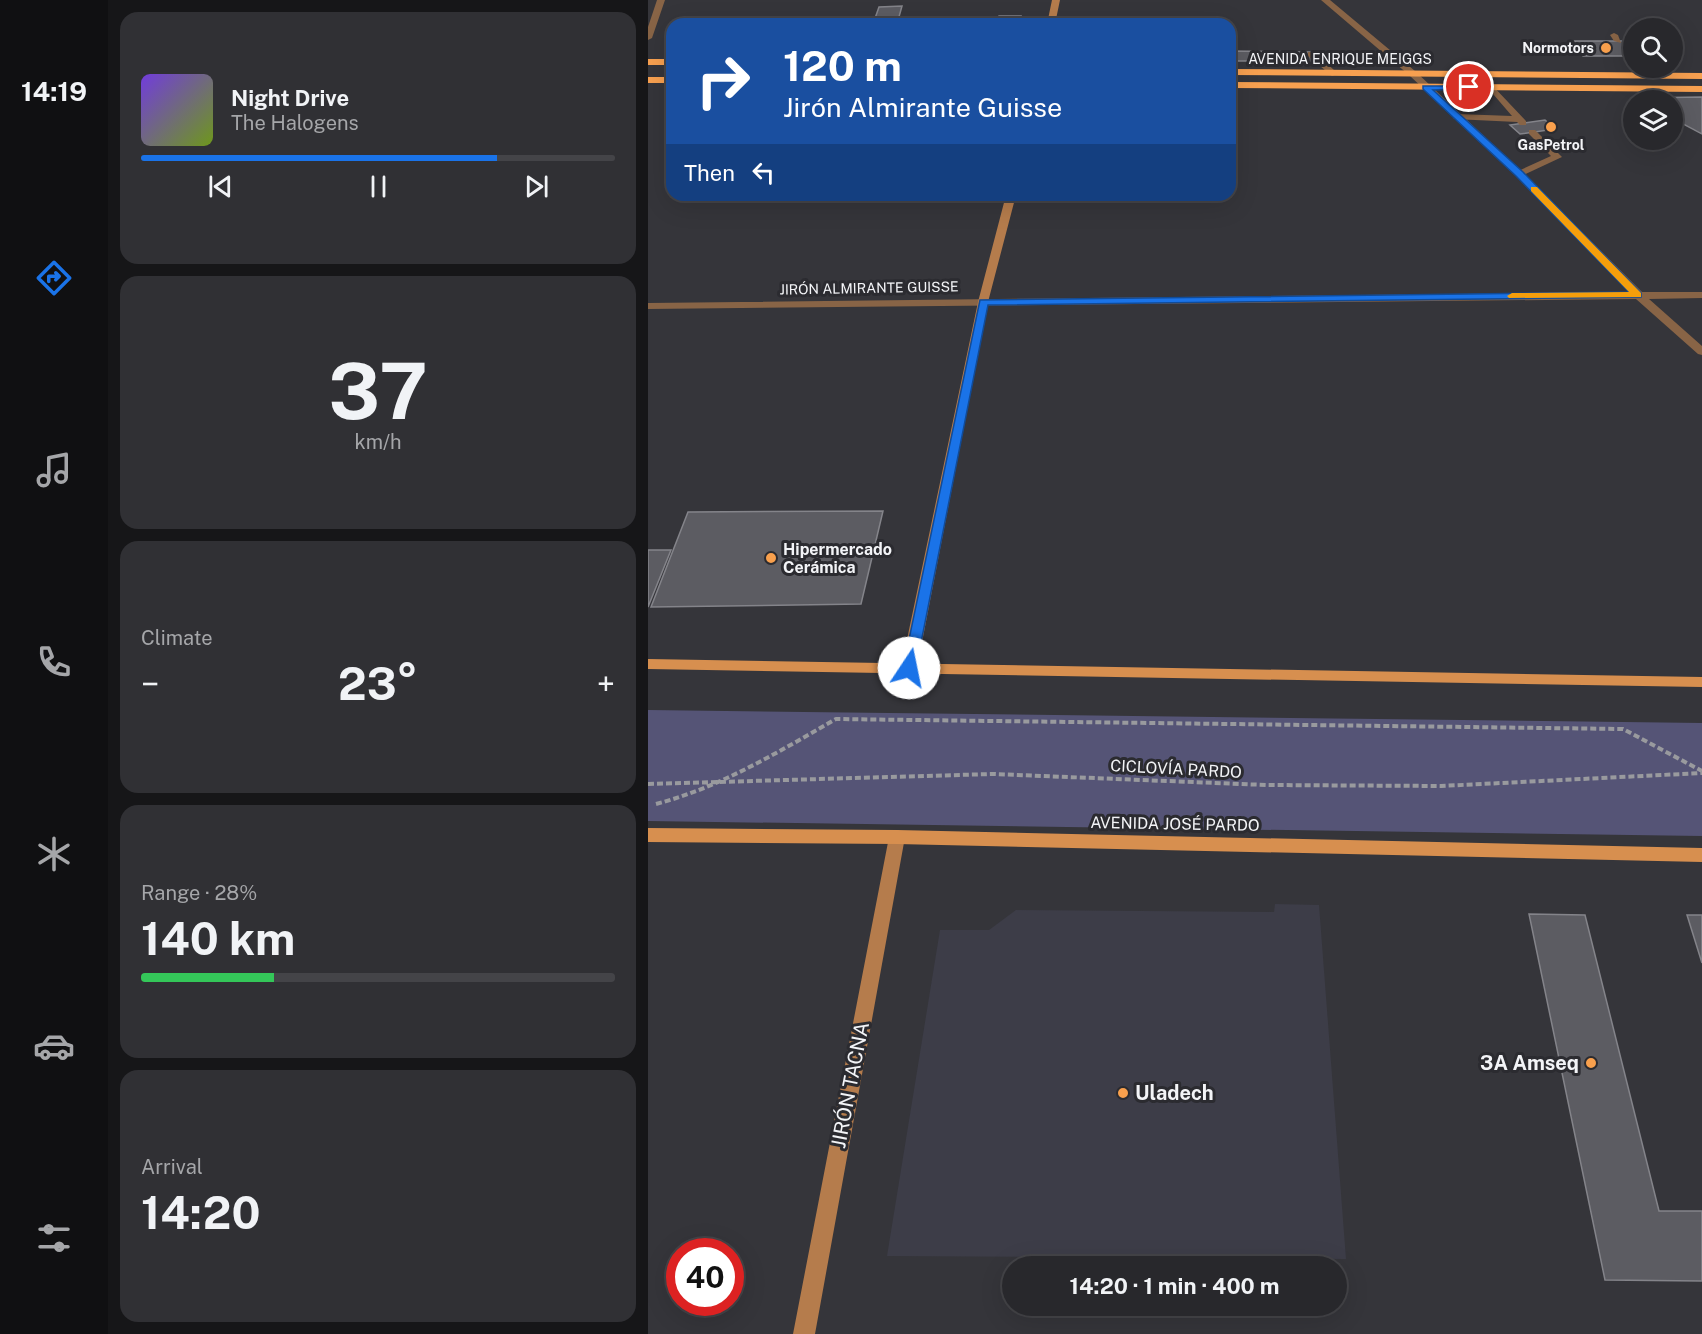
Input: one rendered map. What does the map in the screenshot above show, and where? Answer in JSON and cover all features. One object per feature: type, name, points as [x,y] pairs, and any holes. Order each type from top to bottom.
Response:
[{"type":"highway","points":[[648,62],[666,62]]},
{"type":"highway","name":"AVENIDA ENRIQUE MEIGGS","points":[[1236,72],[1412,73],[1623,69]]},
{"type":"highway","name":"AVENIDA ENRIQUE MEIGGS","points":[[1683,74],[1702,76]]},
{"type":"highway","points":[[648,80],[666,80]]},
{"type":"highway","name":"AVENIDA ENRIQUE MEIGGS","points":[[1236,86],[1702,89]]},
{"type":"main road","points":[[648,664],[1702,682]]},
{"type":"main road","name":"AVENIDA JOSÉ PARDO","points":[[648,835],[897,837],[1702,855]]},
{"type":"street","points":[[648,38],[661,0]]},
{"type":"street","points":[[1052,18],[1056,0]]},
{"type":"street","points":[[1325,0],[1412,73],[1520,174],[1638,295],[1702,352]]},
{"type":"street","points":[[1332,73],[1311,54],[1388,54]]},
{"type":"street","points":[[1457,117],[1520,121],[1491,87]]},
{"type":"street","points":[[1520,174],[1557,157],[1532,132]]},
{"type":"street","points":[[909,668],[983,302],[1009,201]]},
{"type":"street","name":"JIRÓN ALMIRANTE GUISSE","points":[[648,306],[1702,295]]},
{"type":"street","name":"JIRÓN TACNA","points":[[804,1334],[897,837]]},
{"type":"path","points":[[648,806],[678,800],[715,783],[836,719],[1623,729],[1702,772]]},
{"type":"path","name":"CICLOVÍA PARDO","points":[[648,784],[993,774],[1266,785],[1441,786],[1702,772]]},
{"type":"shaded area","points":[[648,710],[1702,723],[1702,836],[648,821]]},
{"type":"shaded area","name":"Uladech","points":[[1275,904],[1319,905],[1346,1256],[887,1256],[940,930],[989,930],[1016,910],[1274,912]]},
{"type":"building","points":[[902,6],[899,18],[875,18],[879,7]]},
{"type":"building","points":[[999,16],[1021,16],[1020,18],[998,18]]},
{"type":"building","name":"Normotors","points":[[1575,41],[1623,41],[1623,56],[1583,56]]},
{"type":"building","points":[[1236,51],[1310,52],[1311,61],[1236,61]]},
{"type":"building","points":[[1683,97],[1702,97],[1702,134],[1683,124]]},
{"type":"building","points":[[1545,120],[1555,129],[1520,134],[1510,125]]},
{"type":"building","name":"Hipermercado Cerámica","points":[[883,511],[861,604],[651,607],[688,512]]},
{"type":"building","points":[[648,550],[671,550],[648,607]]},
{"type":"building","name":"3A Amseq","points":[[1529,914],[1585,915],[1659,1211],[1702,1211],[1702,1281],[1605,1280]]},
{"type":"building","points":[[1687,915],[1702,915],[1702,963]]},
{"type":"slow traffic","points":[[1512,296],[1638,295],[1534,189]]},
{"type":"place","name":"Normotors","points":[[1606,48]]},
{"type":"place","name":"GasPetrol","points":[[1551,127]]},
{"type":"place","name":"Hipermercado Cerámica","points":[[771,558]]},
{"type":"place","name":"3A Amseq","points":[[1591,1063]]},
{"type":"place","name":"Uladech","points":[[1123,1093]]},
{"type":"route","points":[[909,668],[983,302],[1638,295],[1520,174],[1426,87],[1469,87]]}]
